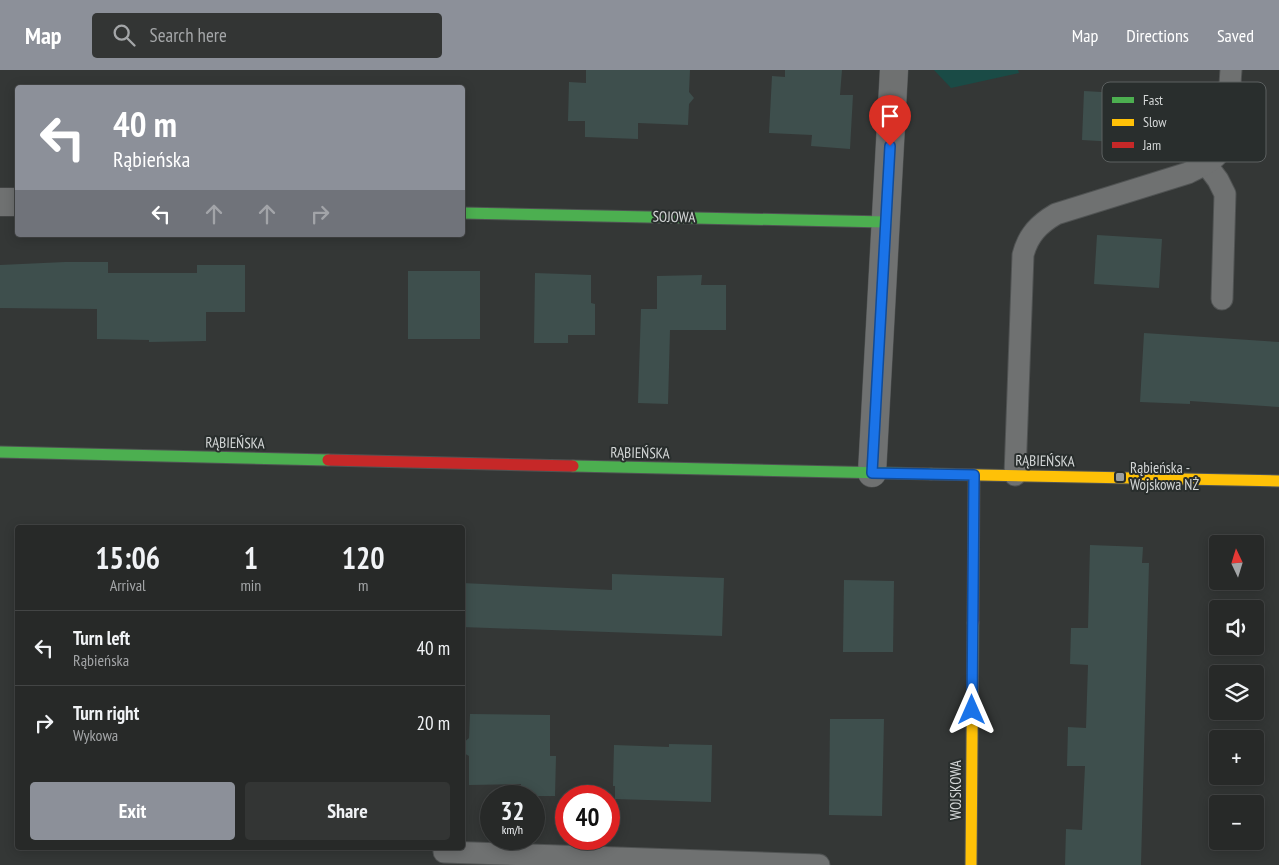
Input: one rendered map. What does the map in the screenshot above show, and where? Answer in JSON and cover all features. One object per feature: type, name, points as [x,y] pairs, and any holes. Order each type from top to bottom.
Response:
[{"type":"street","points":[[872,473],[894,70]]},
{"type":"street","points":[[0,202],[15,202]]},
{"type":"street","name":"SOJOWA","points":[[465,213],[886,222]]},
{"type":"street","name":"RĄBIEŃSKA","points":[[0,452],[1279,481]]},
{"type":"street","name":"WOJSKOWA","points":[[971,865],[974,475]]},
{"type":"lane","points":[[1015,475],[1023,255],[1026,243],[1042,222],[1056,214],[1188,173],[1208,162]]},
{"type":"lane","points":[[1206,164],[1218,180],[1225,194],[1222,299]]},
{"type":"lane","points":[[444,852],[819,865]]},
{"type":"shaded area","points":[[934,70],[1018,70],[1019,73],[951,88]]},
{"type":"building","points":[[586,70],[690,70],[689,92],[694,98],[689,104],[688,125],[638,123],[638,139],[585,137],[585,121],[568,121],[569,82],[586,83]]},
{"type":"building","points":[[785,70],[842,70],[840,95],[853,95],[850,149],[811,146],[812,135],[769,133],[772,76],[785,77]]},
{"type":"building","points":[[1084,91],[1102,92],[1102,141],[1082,140]]},
{"type":"building","points":[[1097,235],[1162,239],[1159,288],[1094,284]]},
{"type":"building","points":[[108,262],[108,273],[197,273],[197,265],[245,265],[245,312],[206,312],[206,341],[149,342],[149,340],[97,339],[97,309],[0,308],[0,265]]},
{"type":"building","points":[[408,271],[480,271],[480,339],[408,339]]},
{"type":"building","points":[[535,273],[591,275],[591,303],[595,304],[595,335],[568,335],[568,343],[534,343]]},
{"type":"building","points":[[702,275],[701,285],[726,285],[726,330],[670,330],[668,404],[638,403],[641,309],[657,309],[657,276]]},
{"type":"building","points":[[1144,333],[1279,342],[1279,407],[1190,401],[1190,404],[1140,402]]},
{"type":"building","points":[[1090,545],[1143,547],[1142,563],[1149,563],[1141,865],[1065,865],[1066,829],[1082,830],[1085,766],[1067,766],[1068,727],[1086,728],[1088,665],[1070,664],[1071,628],[1088,628]]},
{"type":"building","points":[[612,574],[724,578],[722,636],[465,627],[465,583],[612,590]]},
{"type":"building","points":[[844,580],[894,581],[893,652],[843,652]]},
{"type":"building","points":[[470,714],[550,715],[550,756],[556,756],[555,796],[545,796],[545,785],[469,785],[469,756],[465,754],[465,741],[469,738]]},
{"type":"building","points":[[830,719],[884,719],[882,816],[829,815]]},
{"type":"building","points":[[669,744],[712,745],[711,802],[620,799],[620,785],[613,785],[614,745],[669,747]]},
{"type":"traffic: fast","points":[[465,213],[886,222]]},
{"type":"traffic: fast","points":[[0,452],[328,460]]},
{"type":"traffic: fast","points":[[573,466],[931,474]]},
{"type":"traffic: slow","points":[[931,474],[1279,481]]},
{"type":"traffic: slow","points":[[971,865],[973,623]]},
{"type":"traffic: jam","points":[[328,460],[573,466]]},
{"type":"traffic: jam","points":[[973,623],[974,475]]},
{"type":"place","name":"Rąbieńska - Wojskowa NŻ","points":[[1120,477]]},
{"type":"route","points":[[890,146],[872,473],[974,475],[972,710]]}]
